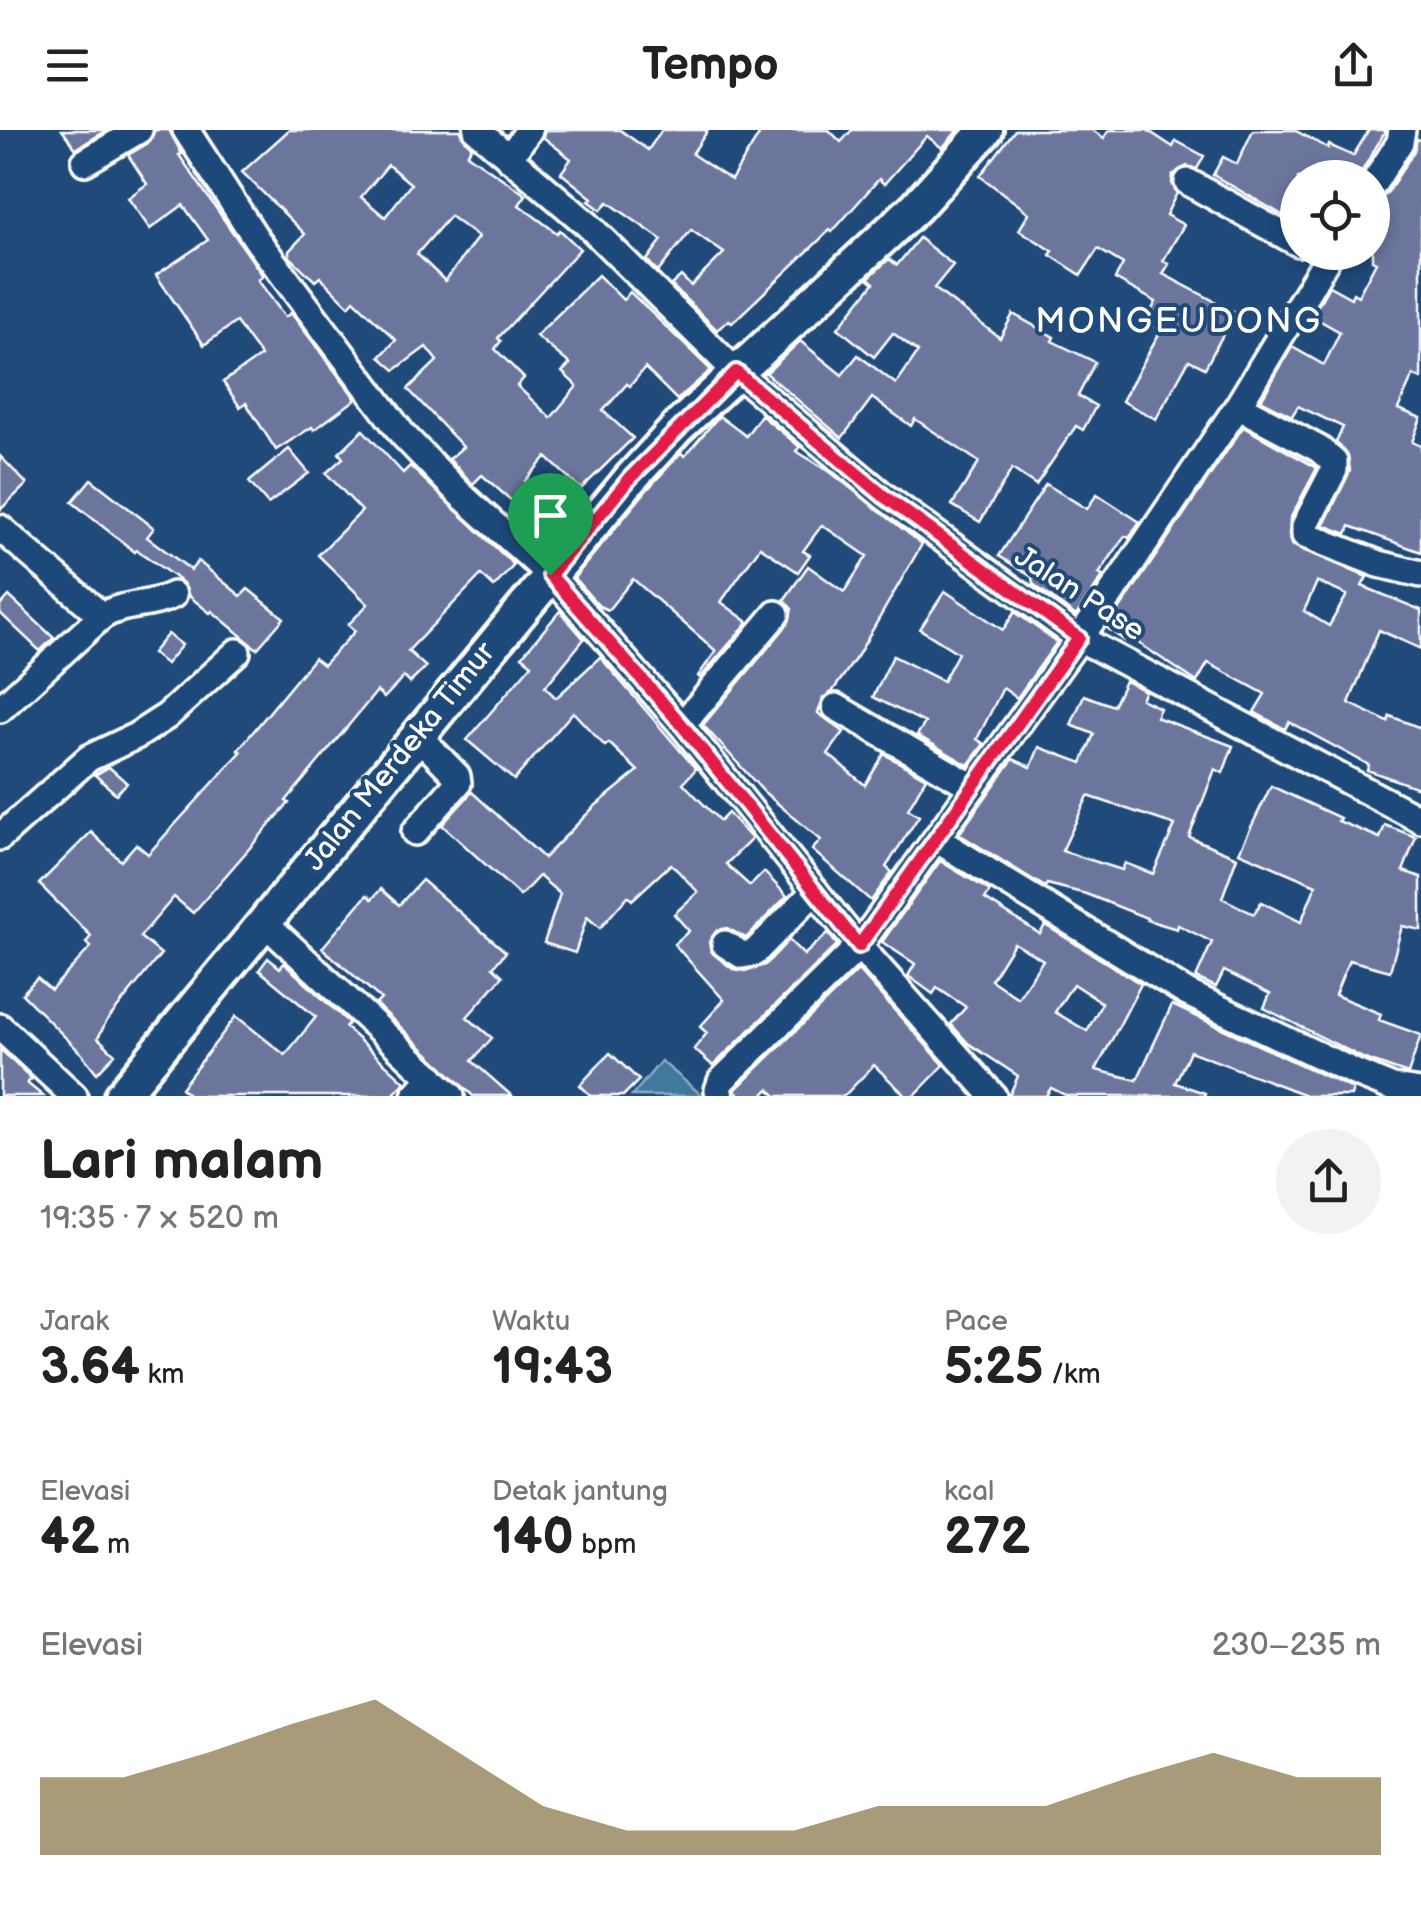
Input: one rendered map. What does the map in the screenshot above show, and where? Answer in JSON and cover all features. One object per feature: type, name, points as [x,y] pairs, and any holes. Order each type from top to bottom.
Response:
[{"type":"main road","name":"Jalan Merdeka Timur","points":[[121,1096],[630,478],[736,372],[916,207],[971,135]]},
{"type":"street","points":[[85,162],[139,130]]},
{"type":"street","points":[[186,130],[257,240],[403,435],[460,494],[550,575],[682,725],[859,946],[993,1096]]},
{"type":"street","name":"Jalan Pase","points":[[476,130],[587,224],[736,372],[885,497],[1079,638],[1421,820]]},
{"type":"street","points":[[509,158],[529,130]]},
{"type":"street","points":[[1389,160],[1408,134]]},
{"type":"street","points":[[1188,182],[1280,233]]},
{"type":"street","points":[[720,1096],[721,1082],[859,946],[1079,638],[1238,406],[1316,270]]},
{"type":"street","points":[[1238,406],[1319,449],[1334,462],[1334,470],[1305,526],[1305,535],[1379,564],[1421,574]]},
{"type":"street","points":[[0,528],[102,616]]},
{"type":"street","points":[[0,709],[112,609],[161,602],[174,595]]},
{"type":"street","points":[[682,725],[776,614]]},
{"type":"street","points":[[0,836],[90,758],[167,716],[237,652]]},
{"type":"street","points":[[836,707],[973,787]]},
{"type":"street","points":[[415,832],[458,782],[458,776],[416,734]]},
{"type":"street","points":[[936,839],[1187,993],[1356,1073],[1394,1088],[1421,1092]]},
{"type":"street","points":[[725,944],[742,955],[754,953],[816,891]]},
{"type":"street","points":[[264,922],[424,1086],[451,1096]]},
{"type":"street","points":[[0,1027],[74,1096]]},
{"type":"water","points":[[661,1061],[703,1096],[632,1096]]},
{"type":"building","points":[[62,130],[107,130],[76,149]]},
{"type":"building","points":[[155,130],[169,130],[182,154],[179,155],[263,276],[258,280],[285,317],[291,313],[356,399],[314,430],[312,427],[276,450],[246,403],[240,407],[223,382],[261,356],[236,322],[204,345],[156,275],[208,240],[183,205],[150,229],[128,198],[147,184],[128,155],[148,143]]},
{"type":"building","points":[[289,130],[461,130],[472,147],[467,154],[526,195],[519,205],[557,233],[560,230],[580,249],[498,338],[501,341],[495,349],[524,378],[517,386],[551,418],[577,386],[562,372],[570,364],[536,336],[598,275],[623,300],[630,292],[711,370],[677,400],[645,368],[630,386],[627,384],[603,411],[633,438],[581,489],[546,457],[525,481],[558,510],[533,538],[512,519],[521,509],[482,475],[473,484],[449,459],[463,447],[408,389],[437,361],[426,347],[395,370],[380,357],[396,340],[354,300],[349,306],[320,277],[315,281],[289,256],[305,234],[242,172]],"holes":[[[388,165],[411,184],[385,217],[361,197]],[[450,216],[478,237],[445,281],[417,254]]]},
{"type":"building","points":[[545,130],[620,130],[648,150],[662,130],[708,130],[692,154],[731,180],[762,130],[829,130],[841,142],[852,130],[958,130],[942,148],[927,136],[884,184],[879,179],[832,232],[732,323],[729,320],[717,330],[671,285],[681,276],[691,286],[724,253],[691,230],[658,272],[647,260],[662,240],[608,202],[601,210],[589,201],[592,198],[561,173],[571,159],[543,137]]},
{"type":"building","points":[[1015,130],[1092,130],[1104,138],[1109,130],[1147,130],[1173,147],[1176,141],[1204,156],[1197,169],[1187,166],[1173,175],[1177,193],[1166,215],[1184,225],[1163,261],[1169,264],[1163,274],[1235,312],[1205,368],[1189,360],[1156,419],[1122,401],[1161,330],[1145,322],[1156,302],[1115,279],[1123,264],[1098,249],[1081,275],[1050,255],[1053,251],[1019,230],[1029,213],[980,176]]},
{"type":"building","points":[[1253,130],[1294,130],[1353,156],[1369,130],[1386,130],[1368,160],[1280,160],[1280,214],[1213,175],[1223,157],[1237,164]]},
{"type":"building","points":[[1417,139],[1421,140],[1421,379],[1413,375],[1398,409],[1421,418],[1412,442],[1421,446],[1421,552],[1350,526],[1347,534],[1324,525],[1350,471],[1348,455],[1336,442],[1343,427],[1298,406],[1292,416],[1261,400],[1292,347],[1324,365],[1340,332],[1312,316],[1329,286],[1351,298],[1353,293],[1358,296],[1372,270],[1390,270],[1390,189],[1414,151]]},
{"type":"building","points":[[919,238],[953,265],[934,288],[1000,338],[1013,314],[1054,337],[1052,341],[1095,362],[1078,396],[1096,406],[1083,430],[1076,426],[1036,485],[1012,469],[980,522],[952,505],[979,462],[915,419],[911,426],[872,398],[842,438],[766,373],[800,341],[842,375],[858,355],[896,384],[918,352],[893,333],[874,357],[838,328],[874,283],[868,278],[889,259],[897,265]]},
{"type":"building","points":[[761,415],[800,447],[796,451],[829,471],[922,544],[858,655],[832,692],[823,698],[818,713],[844,732],[828,754],[865,785],[884,754],[926,778],[908,809],[919,816],[886,867],[892,872],[871,901],[812,850],[821,840],[764,792],[703,725],[788,624],[792,609],[784,600],[808,566],[844,592],[867,556],[822,525],[803,551],[810,555],[798,572],[760,547],[721,602],[748,622],[700,678],[716,651],[633,579],[608,610],[599,606],[574,578],[646,491],[681,453],[685,456],[719,416],[746,436]]},
{"type":"building","points":[[1243,427],[1317,468],[1290,519],[1292,545],[1367,577],[1362,586],[1421,610],[1421,649],[1379,630],[1349,703],[1388,722],[1390,716],[1421,728],[1421,789],[1367,770],[1369,765],[1289,722],[1285,729],[1254,712],[1265,694],[1208,663],[1197,682],[1128,636],[1125,641],[1107,628]],"holes":[[[1317,582],[1347,595],[1329,626],[1304,611]]]},
{"type":"building","points":[[363,430],[403,473],[410,466],[514,565],[494,587],[481,575],[408,651],[426,667],[410,683],[404,677],[384,698],[377,691],[286,801],[289,803],[193,913],[174,897],[140,937],[161,954],[106,1022],[98,1038],[115,1054],[97,1073],[22,994],[37,978],[51,990],[91,947],[86,943],[91,936],[39,884],[91,832],[121,861],[136,844],[148,854],[241,752],[238,750],[314,658],[323,665],[355,631],[348,625],[368,604],[318,555],[362,511],[326,473],[343,458],[339,453]]},
{"type":"building","points":[[289,449],[309,473],[268,504],[249,482]]},
{"type":"building","points":[[0,456],[27,484],[0,510]]},
{"type":"building","points":[[91,479],[154,528],[147,537],[191,570],[198,561],[241,596],[248,589],[284,618],[257,649],[189,596],[183,583],[135,552],[72,502]]},
{"type":"building","points":[[1046,484],[1087,509],[1097,494],[1140,522],[1129,538],[1125,536],[1099,574],[1103,576],[1076,616],[1033,584],[1032,577],[999,556]]},
{"type":"building","points":[[945,591],[1003,630],[1015,612],[1057,642],[1017,698],[1003,688],[977,739],[984,744],[968,765],[917,735],[925,723],[873,697],[893,656],[943,681],[958,653],[920,629]]},
{"type":"building","points":[[9,596],[54,638],[40,651],[0,613],[0,606]]},
{"type":"building","points":[[560,611],[584,639],[545,687],[556,698],[600,657],[696,769],[683,783],[720,821],[728,813],[752,839],[726,864],[750,886],[764,872],[787,896],[746,938],[727,928],[717,930],[709,942],[711,952],[733,969],[745,971],[765,965],[789,940],[804,955],[828,933],[837,945],[713,1066],[694,1049],[707,1033],[700,1027],[724,1000],[674,944],[689,931],[674,914],[698,892],[671,864],[632,900],[628,896],[600,928],[587,917],[575,953],[544,943],[560,894],[539,876],[520,896],[442,825],[472,792],[544,858],[594,807],[638,771],[609,743],[605,746],[573,712],[514,780],[467,740],[532,664],[522,656]]},
{"type":"building","points":[[168,634],[182,645],[166,664],[152,653]]},
{"type":"building","points":[[1125,681],[1145,691],[1141,699],[1160,708],[1156,717],[1233,746],[1223,773],[1215,769],[1189,837],[1237,857],[1222,898],[1254,914],[1261,902],[1301,922],[1316,885],[1239,852],[1271,786],[1380,838],[1385,825],[1416,837],[1403,871],[1421,877],[1421,930],[1402,926],[1390,971],[1349,960],[1335,995],[1381,1014],[1379,1020],[1421,1035],[1408,1074],[1365,1059],[1264,1008],[1270,994],[1224,971],[1216,987],[1196,978],[1212,942],[1178,925],[1177,929],[1147,920],[1086,894],[1047,884],[1045,887],[959,834],[1013,759],[1031,767],[1039,747],[1082,763],[1094,734],[1071,725],[1084,695],[1113,706]],"holes":[[[1088,796],[1175,825],[1153,874],[1125,863],[1122,870],[1062,851]]]},
{"type":"building","points":[[109,767],[127,783],[116,794],[95,775]]},
{"type":"building","points":[[940,861],[990,891],[985,899],[1040,934],[1045,925],[1141,984],[1096,1070],[1137,1080],[1172,1005],[1353,1089],[1351,1096],[1308,1096],[1190,1051],[1175,1083],[1205,1093],[1204,1096],[1067,1096],[1051,1088],[1046,1096],[1009,1096],[1018,1076],[968,1043],[951,1024],[966,1007],[937,988],[933,994],[908,976],[915,964],[882,942]],"holes":[[[1014,943],[1043,960],[1018,998],[991,980]],[[1073,984],[1102,1003],[1087,1031],[1055,1012]]]},
{"type":"building","points":[[422,880],[506,952],[493,967],[503,976],[467,1017],[492,1038],[472,1061],[512,1096],[473,1096],[376,1004],[381,999],[322,948],[367,895],[372,899],[381,889],[399,905]]},
{"type":"building","points":[[268,958],[280,968],[284,963],[405,1082],[392,1096],[190,1096],[181,1088],[236,1016],[285,1055],[316,1017],[259,970]]},
{"type":"building","points":[[858,970],[944,1065],[914,1096],[906,1096],[874,1065],[844,1096],[776,1096],[769,1089],[762,1096],[740,1096],[735,1090]]},
{"type":"building","points":[[0,1049],[32,1079],[27,1083],[43,1096],[0,1096]]},
{"type":"building","points":[[610,1053],[639,1080],[623,1096],[591,1096],[580,1085]]},
{"type":"district","name":"MONGEUDONG","points":[[1179,320]]},
{"type":"route","points":[[736,372],[885,497],[1079,638],[859,946],[682,725],[550,575],[630,478],[736,372]]}]
